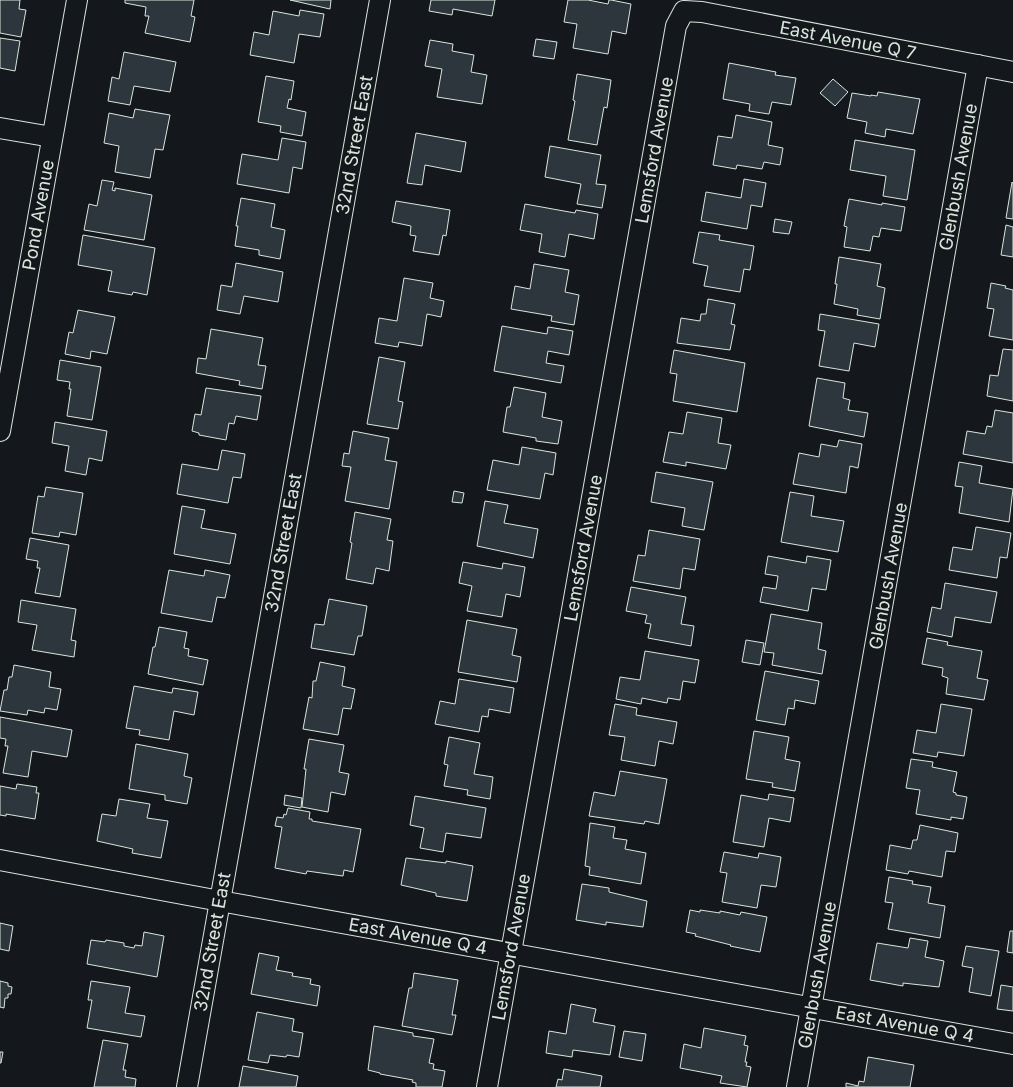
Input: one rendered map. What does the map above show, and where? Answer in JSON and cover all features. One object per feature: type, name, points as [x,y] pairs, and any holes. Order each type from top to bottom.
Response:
[{"type":"street","name":"Pond Avenue","points":[[0,431],[77,0]]},
{"type":"street","name":"32nd Street East","points":[[187,1087],[380,0]]},
{"type":"street","name":"East Avenue Q 7","points":[[684,11],[702,12],[1013,72]]},
{"type":"street","name":"Lemsford Avenue","points":[[487,1087],[676,26],[684,11]]},
{"type":"street","name":"Glenbush Avenue","points":[[797,1087],[978,65]]},
{"type":"street","points":[[0,128],[52,137]]},
{"type":"street","name":"East Avenue Q 4","points":[[0,860],[1013,1044]]},
{"type":"building","points":[[0,0],[20,0],[19,9],[26,10],[21,37],[0,33]]},
{"type":"building","points":[[125,0],[194,0],[191,16],[195,17],[190,42],[145,33],[149,16],[145,16],[146,7],[125,3]]},
{"type":"building","points":[[290,0],[331,0],[330,9]]},
{"type":"building","points":[[431,0],[495,0],[492,16],[453,9],[452,15],[429,11]]},
{"type":"building","points":[[568,0],[588,0],[608,4],[609,0],[611,0],[631,4],[626,34],[612,31],[608,54],[573,48],[577,24],[564,22]]},
{"type":"building","points":[[300,10],[324,14],[320,37],[299,34],[294,63],[250,55],[254,32],[269,35],[273,11],[299,16]]},
{"type":"building","points":[[0,38],[20,41],[15,71],[0,68]]},
{"type":"building","points":[[536,39],[557,42],[554,59],[533,56]]},
{"type":"building","points":[[430,40],[453,44],[452,51],[474,55],[471,72],[487,75],[482,104],[437,97],[442,69],[425,66]]},
{"type":"building","points":[[124,52],[176,62],[170,92],[134,86],[130,105],[108,101],[112,77],[119,79]]},
{"type":"building","points":[[729,63],[776,72],[775,75],[796,78],[791,105],[772,102],[769,114],[749,111],[750,104],[723,99]]},
{"type":"building","points":[[577,74],[611,80],[607,108],[604,107],[597,145],[568,140],[575,101],[573,100]]},
{"type":"building","points":[[266,76],[294,81],[291,100],[289,99],[287,108],[306,112],[302,136],[280,132],[281,126],[258,122]]},
{"type":"building","points":[[833,79],[848,92],[835,106],[820,93]]},
{"type":"building","points":[[878,92],[920,99],[913,134],[886,129],[885,137],[865,133],[867,122],[847,118],[852,93],[877,96]]},
{"type":"building","points":[[135,109],[170,115],[163,150],[155,149],[150,178],[115,172],[119,146],[104,143],[109,113],[133,118]]},
{"type":"building","points":[[736,115],[772,122],[768,145],[783,148],[780,165],[764,162],[762,169],[737,165],[736,169],[713,165],[718,136],[732,138]]},
{"type":"building","points":[[416,133],[466,142],[461,172],[425,165],[422,185],[407,183]]},
{"type":"building","points":[[282,138],[306,142],[302,169],[293,167],[289,193],[237,184],[242,154],[278,160]]},
{"type":"building","points":[[855,140],[915,150],[907,200],[883,196],[886,176],[850,170]]},
{"type":"building","points":[[550,146],[601,155],[596,184],[606,185],[602,208],[577,204],[581,184],[545,177]]},
{"type":"building","points":[[744,179],[766,183],[762,207],[751,205],[747,229],[701,221],[706,192],[741,198]]},
{"type":"building","points":[[102,180],[114,182],[112,190],[115,191],[115,188],[152,195],[144,240],[84,230],[89,204],[97,206]]},
{"type":"building","points":[[1013,183],[1013,219],[1006,218]]},
{"type":"building","points":[[241,198],[275,204],[271,227],[285,230],[280,259],[259,255],[259,250],[235,246]]},
{"type":"building","points":[[849,199],[905,207],[901,231],[881,228],[879,237],[873,236],[870,251],[844,247],[847,227],[844,226]]},
{"type":"building","points":[[396,201],[450,210],[446,236],[443,235],[439,255],[413,251],[416,236],[410,235],[411,226],[392,222]]},
{"type":"building","points":[[525,204],[575,213],[576,210],[598,214],[594,239],[569,234],[565,257],[539,252],[542,234],[520,230]]},
{"type":"building","points":[[775,219],[792,222],[789,234],[773,232]]},
{"type":"building","points":[[1006,225],[1013,227],[1013,257],[1001,255]]},
{"type":"building","points":[[699,232],[720,235],[719,240],[754,246],[750,270],[744,269],[740,292],[704,286],[708,266],[693,263]]},
{"type":"building","points":[[83,235],[155,248],[147,295],[133,292],[132,295],[108,291],[112,271],[78,265]]},
{"type":"building","points":[[839,257],[881,264],[877,286],[885,288],[880,319],[857,315],[858,309],[834,304]]},
{"type":"building","points":[[236,263],[283,272],[278,302],[244,296],[240,314],[217,310],[221,285],[232,287]]},
{"type":"building","points":[[534,264],[569,270],[565,292],[579,295],[574,325],[551,321],[552,316],[511,309],[515,286],[530,289]]},
{"type":"building","points":[[404,278],[433,283],[430,298],[444,301],[441,317],[427,314],[422,346],[399,342],[398,347],[375,343],[379,318],[397,321]]},
{"type":"building","points":[[991,283],[1006,286],[1005,288],[1013,290],[1013,340],[989,336],[994,309],[987,308]]},
{"type":"building","points":[[708,299],[735,304],[731,324],[735,325],[730,350],[677,343],[681,318],[700,321],[701,314],[706,314]]},
{"type":"building","points":[[78,310],[115,317],[107,354],[91,351],[90,359],[65,354],[69,332],[73,333]]},
{"type":"building","points":[[820,314],[879,324],[875,347],[854,343],[849,371],[819,366],[825,331],[818,330]]},
{"type":"building","points":[[502,326],[547,334],[548,327],[573,331],[569,355],[548,351],[546,363],[564,366],[561,383],[494,371]]},
{"type":"building","points":[[211,329],[263,338],[258,365],[266,366],[262,389],[239,385],[240,381],[196,373],[198,358],[206,359]]},
{"type":"building","points":[[1003,349],[1013,350],[1013,401],[987,396],[990,375],[998,376]]},
{"type":"building","points":[[674,350],[745,363],[737,412],[673,401],[677,374],[670,373]]},
{"type":"building","points":[[379,357],[405,362],[398,401],[403,402],[398,429],[367,424]]},
{"type":"building","points":[[60,360],[101,367],[92,420],[67,416],[71,389],[69,389],[70,382],[57,380]]},
{"type":"building","points":[[817,378],[845,383],[843,398],[850,400],[848,410],[868,413],[864,437],[809,426]]},
{"type":"building","points":[[514,387],[546,393],[542,417],[562,421],[558,444],[536,441],[536,438],[503,432],[507,407],[510,407]]},
{"type":"building","points":[[206,388],[261,396],[257,420],[236,416],[234,424],[229,423],[226,440],[199,435],[199,433],[192,431],[195,414],[201,415]]},
{"type":"building","points":[[995,410],[1013,413],[1013,463],[963,454],[967,431],[985,434],[987,426],[992,427]]},
{"type":"building","points":[[687,412],[722,418],[718,443],[731,445],[726,469],[686,462],[686,466],[663,462],[669,432],[683,434]]},
{"type":"building","points":[[55,422],[107,431],[102,461],[89,458],[86,475],[65,471],[69,446],[52,443]]},
{"type":"building","points":[[353,431],[389,438],[385,460],[397,462],[389,509],[345,501],[351,467],[342,466],[344,453],[349,454]]},
{"type":"building","points":[[839,440],[862,444],[858,468],[850,466],[846,493],[793,484],[799,453],[819,457],[821,444],[837,447]]},
{"type":"building","points":[[522,447],[556,453],[553,475],[545,473],[540,499],[487,490],[493,460],[519,465]]},
{"type":"building","points":[[222,450],[245,454],[241,478],[233,477],[228,503],[177,494],[182,464],[218,470]]},
{"type":"building","points":[[959,462],[982,466],[979,483],[1013,489],[1009,522],[959,513],[963,487],[955,486]]},
{"type":"building","points":[[656,472],[713,482],[704,530],[682,526],[685,508],[651,502]]},
{"type":"building","points":[[46,487],[83,493],[76,535],[60,532],[59,537],[32,533],[38,496],[44,497]]},
{"type":"building","points":[[454,491],[464,493],[462,503],[452,502]]},
{"type":"building","points":[[790,492],[814,496],[811,516],[844,521],[838,552],[781,542]]},
{"type":"building","points":[[485,501],[508,505],[504,523],[538,529],[533,558],[477,546]]},
{"type":"building","points":[[182,506],[205,510],[201,528],[236,534],[230,564],[174,554]]},
{"type":"building","points":[[355,512],[391,519],[387,540],[393,541],[389,571],[376,568],[373,584],[346,579]]},
{"type":"building","points":[[976,527],[1011,533],[1007,558],[1000,557],[997,578],[949,570],[953,547],[972,550]]},
{"type":"building","points":[[649,530],[700,539],[695,570],[683,568],[680,589],[633,581],[638,555],[645,556]]},
{"type":"building","points":[[30,538],[69,545],[60,597],[35,593],[40,568],[37,568],[38,561],[26,559]]},
{"type":"building","points":[[768,556],[806,563],[807,556],[831,560],[826,590],[812,588],[808,611],[760,602],[763,587],[776,589],[778,576],[765,574]]},
{"type":"building","points":[[463,562],[502,569],[503,563],[525,567],[520,597],[506,594],[502,617],[467,611],[472,586],[459,583]]},
{"type":"building","points":[[169,570],[204,576],[205,570],[230,575],[225,598],[217,597],[212,622],[161,613]]},
{"type":"building","points":[[945,583],[997,592],[991,623],[955,617],[952,637],[927,632],[932,607],[941,609]]},
{"type":"building","points":[[631,587],[686,597],[681,624],[694,626],[691,646],[648,638],[651,624],[645,623],[647,615],[626,611]]},
{"type":"building","points":[[329,599],[367,606],[362,636],[358,636],[354,655],[311,648],[315,624],[324,625]]},
{"type":"building","points":[[21,600],[76,609],[71,640],[76,641],[74,657],[32,650],[37,625],[18,622]]},
{"type":"building","points":[[771,614],[822,623],[818,649],[826,651],[822,674],[772,665],[774,653],[764,652]]},
{"type":"building","points":[[467,620],[517,629],[512,655],[521,657],[517,682],[458,672]]},
{"type":"building","points":[[159,627],[187,632],[184,648],[189,649],[188,656],[208,660],[203,685],[148,674]]},
{"type":"building","points":[[927,638],[948,642],[947,645],[982,651],[977,678],[988,680],[984,700],[946,694],[948,678],[942,676],[943,668],[922,664]]},
{"type":"building","points":[[746,640],[764,643],[760,665],[742,662]]},
{"type":"building","points":[[645,651],[699,660],[695,683],[683,681],[680,700],[668,698],[667,703],[642,698],[641,704],[616,699],[620,677],[640,680]]},
{"type":"building","points":[[320,662],[345,667],[342,686],[355,689],[351,709],[343,708],[338,735],[303,729],[309,697],[312,698],[313,681],[316,681]]},
{"type":"building","points":[[14,665],[51,672],[49,687],[61,689],[57,710],[45,708],[44,713],[28,710],[27,715],[0,711],[4,690],[7,690],[9,677],[12,677]]},
{"type":"building","points":[[765,671],[819,681],[815,704],[795,700],[794,709],[788,708],[785,725],[756,720]]},
{"type":"building","points":[[459,679],[514,688],[510,713],[489,709],[488,717],[482,716],[479,732],[435,724],[440,701],[455,704]]},
{"type":"building","points":[[134,686],[172,693],[173,688],[198,692],[194,715],[174,711],[169,740],[139,735],[140,730],[126,728]]},
{"type":"building","points":[[615,704],[637,708],[636,715],[677,722],[673,744],[659,741],[655,766],[621,760],[625,737],[609,735]]},
{"type":"building","points":[[941,704],[972,709],[964,756],[938,752],[937,757],[913,753],[917,730],[936,733]]},
{"type":"building","points":[[0,717],[72,730],[67,757],[32,751],[28,777],[3,773],[8,746],[5,746],[6,739],[0,738]]},
{"type":"building","points":[[754,731],[789,737],[785,759],[800,762],[795,791],[772,787],[773,783],[746,779]]},
{"type":"building","points":[[449,737],[480,743],[474,774],[493,777],[490,799],[467,795],[468,790],[444,786],[448,765],[444,764]]},
{"type":"building","points":[[309,739],[344,745],[339,772],[349,774],[345,795],[331,792],[328,812],[302,807],[306,769],[304,769]]},
{"type":"building","points":[[136,744],[188,754],[184,776],[192,778],[187,804],[165,800],[165,795],[129,789]]},
{"type":"building","points":[[911,759],[933,762],[932,767],[957,772],[953,792],[956,795],[967,797],[963,819],[951,817],[951,820],[916,814],[920,790],[906,788]]},
{"type":"building","points":[[620,771],[667,779],[659,824],[645,821],[644,824],[589,816],[594,792],[615,796]]},
{"type":"building","points":[[17,784],[37,787],[36,793],[39,793],[35,819],[6,814],[6,816],[0,815],[0,786],[16,789]]},
{"type":"building","points":[[769,794],[794,798],[790,822],[769,818],[764,847],[733,842],[741,795],[768,800]]},
{"type":"building","points":[[285,795],[302,798],[301,808],[284,805]]},
{"type":"building","points":[[415,796],[486,808],[481,838],[446,833],[443,852],[420,848],[424,828],[410,825]]},
{"type":"building","points":[[119,799],[150,804],[147,818],[168,821],[161,858],[132,853],[133,849],[97,841],[102,814],[116,816]]},
{"type":"building","points":[[288,808],[310,812],[309,819],[312,819],[312,821],[361,829],[353,872],[344,870],[343,876],[307,871],[306,874],[275,868],[282,827],[275,826],[277,817],[283,818]]},
{"type":"building","points":[[590,823],[615,827],[613,838],[627,840],[625,849],[646,853],[641,884],[589,875],[590,867],[585,866]]},
{"type":"building","points":[[920,825],[958,833],[955,852],[946,851],[942,877],[909,871],[908,874],[886,870],[890,845],[911,849],[913,840],[917,840]]},
{"type":"building","points":[[724,852],[758,858],[759,853],[781,857],[776,887],[761,885],[757,908],[722,902],[727,873],[720,872]]},
{"type":"building","points":[[406,858],[446,863],[446,861],[473,866],[467,901],[436,896],[436,893],[401,885]]},
{"type":"building","points":[[889,877],[913,881],[912,884],[931,887],[928,903],[945,906],[940,938],[888,929],[893,903],[885,902]]},
{"type":"building","points":[[582,884],[609,888],[609,892],[647,901],[643,927],[606,922],[606,925],[576,920]]},
{"type":"building","points":[[690,910],[720,913],[720,911],[740,915],[741,912],[767,917],[760,952],[730,946],[686,932]]},
{"type":"building","points":[[0,923],[13,926],[9,951],[0,949]]},
{"type":"building","points":[[1010,931],[1013,931],[1013,953],[1007,952]]},
{"type":"building","points":[[144,932],[164,936],[157,977],[87,964],[91,940],[124,943],[124,946],[134,948],[135,945],[142,946]]},
{"type":"building","points":[[910,938],[928,941],[925,957],[944,961],[939,987],[903,983],[903,986],[870,980],[877,943],[908,948]]},
{"type":"building","points":[[966,946],[999,951],[991,996],[969,992],[973,968],[962,966]]},
{"type":"building","points":[[259,953],[279,957],[276,970],[293,973],[292,976],[311,979],[310,984],[320,986],[317,1006],[251,994]]},
{"type":"building","points":[[414,973],[458,980],[452,1015],[456,1015],[452,1035],[402,1026],[409,988],[412,988]]},
{"type":"building","points":[[0,981],[8,983],[8,986],[12,987],[11,994],[8,994],[8,998],[5,998],[4,1008],[0,1007]]},
{"type":"building","points":[[91,981],[130,987],[125,1013],[145,1016],[141,1037],[87,1028],[92,1000],[88,1000]]},
{"type":"building","points":[[1001,985],[1013,987],[1013,1011],[997,1009]]},
{"type":"building","points":[[571,1004],[596,1009],[593,1022],[615,1026],[610,1055],[573,1050],[572,1057],[546,1053],[549,1031],[566,1034]]},
{"type":"building","points":[[257,1012],[294,1019],[292,1031],[303,1033],[299,1057],[270,1055],[268,1063],[248,1060]]},
{"type":"building","points":[[374,1026],[413,1033],[413,1036],[434,1039],[429,1063],[434,1064],[433,1069],[445,1071],[442,1087],[416,1087],[416,1083],[412,1082],[413,1080],[368,1070]]},
{"type":"building","points":[[704,1028],[746,1036],[744,1045],[748,1046],[745,1062],[747,1062],[746,1066],[751,1067],[747,1087],[720,1083],[722,1076],[680,1068],[684,1044],[701,1048]]},
{"type":"building","points":[[624,1031],[646,1034],[642,1061],[619,1057]]},
{"type":"building","points":[[103,1040],[128,1044],[123,1070],[126,1070],[125,1077],[136,1079],[135,1087],[94,1087]]},
{"type":"building","points":[[0,1052],[3,1052],[1,1063],[0,1063]]},
{"type":"building","points":[[868,1057],[914,1065],[910,1087],[846,1087],[846,1083],[858,1086],[859,1081],[864,1082]]},
{"type":"building","points":[[243,1066],[298,1076],[296,1087],[239,1087]]},
{"type":"building","points":[[564,1069],[602,1076],[600,1087],[556,1087],[558,1079],[562,1080]]}]
